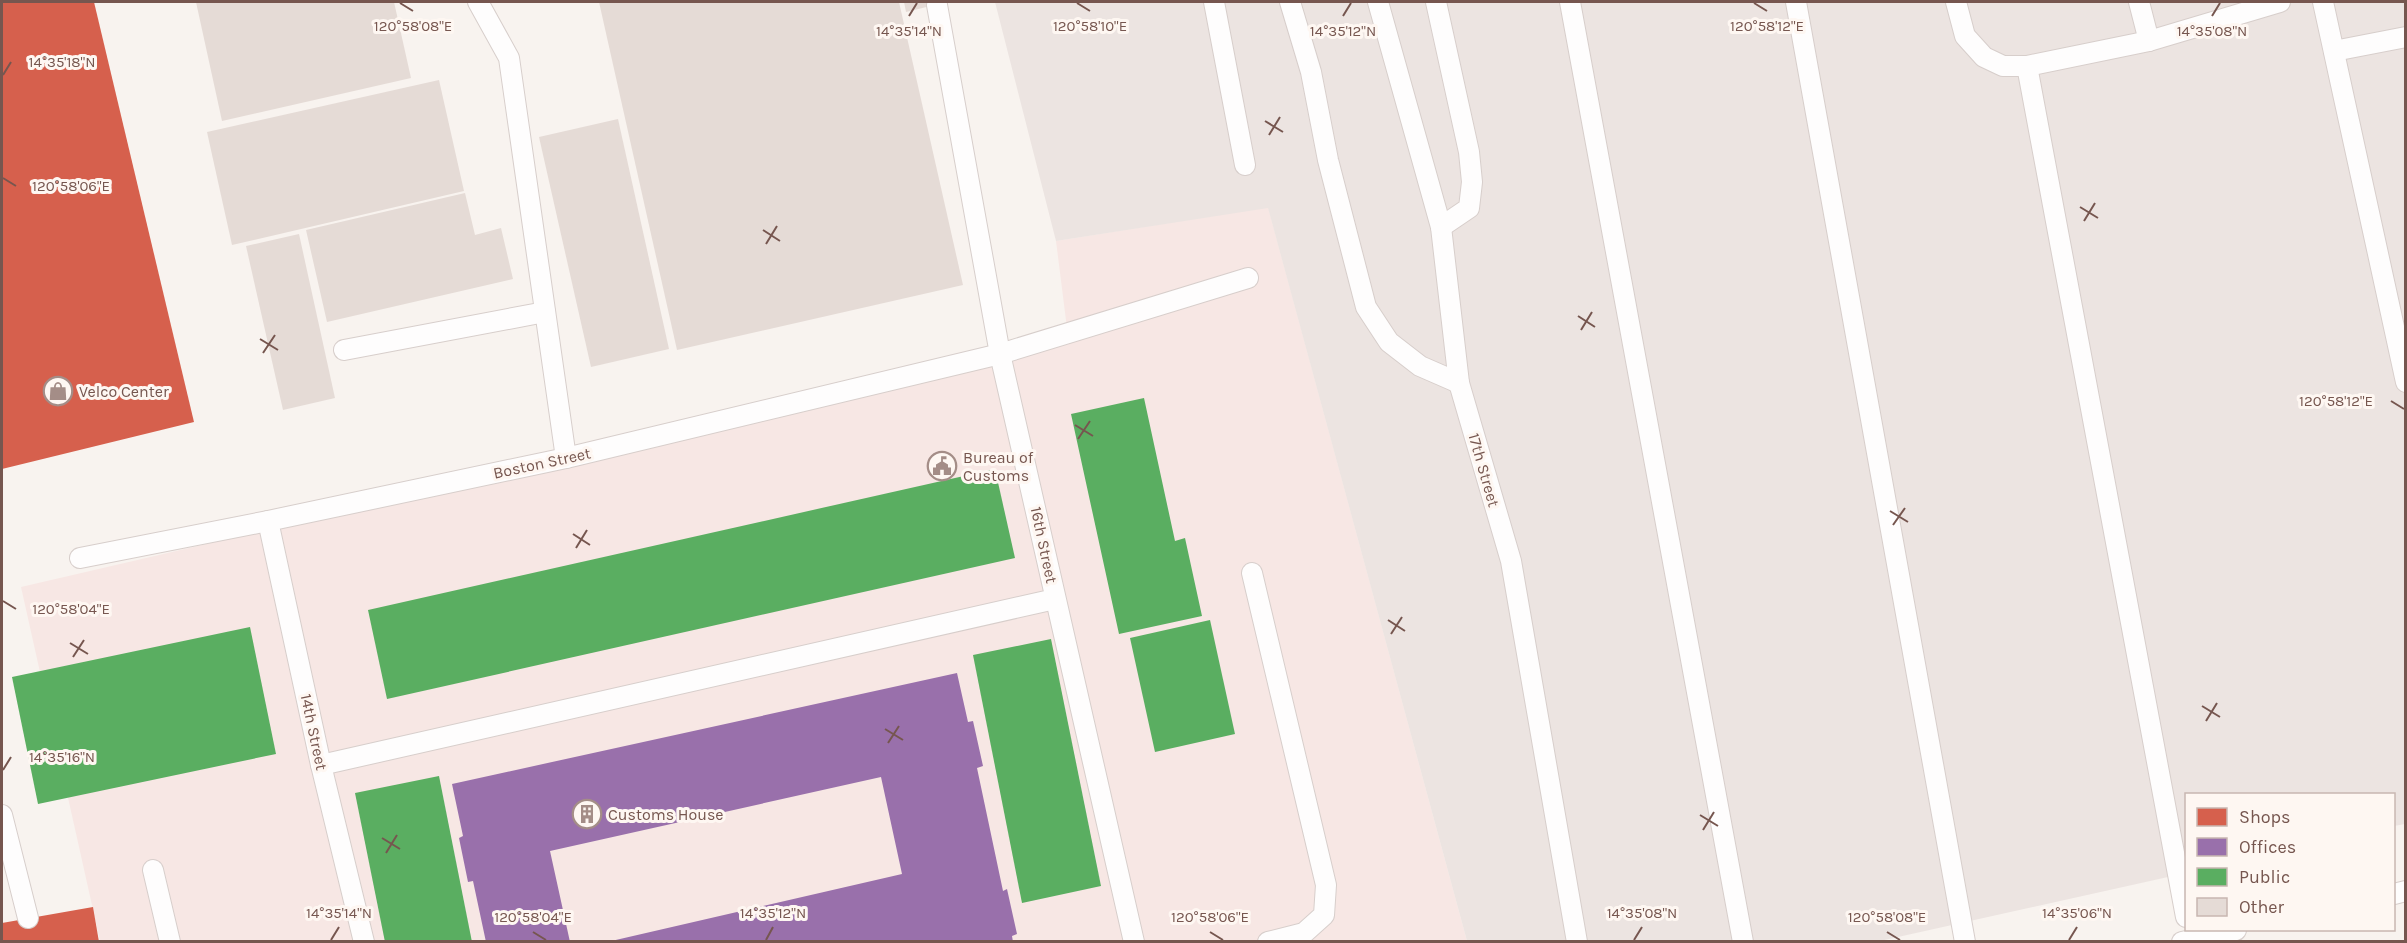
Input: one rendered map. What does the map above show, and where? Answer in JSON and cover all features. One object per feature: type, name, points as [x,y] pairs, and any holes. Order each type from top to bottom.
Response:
[{"type":"lane","points":[[478,2],[509,58],[566,458]]},
{"type":"lane","points":[[1214,2],[1245,165]]},
{"type":"lane","points":[[1290,2],[1311,72],[1328,160],[1366,307],[1389,342],[1420,366],[1459,383]]},
{"type":"lane","name":"17th Street","points":[[1378,2],[1441,227],[1459,383],[1511,561],[1577,942]]},
{"type":"lane","points":[[1436,2],[1469,152],[1472,182],[1469,208],[1441,227]]},
{"type":"lane","points":[[1569,2],[1743,942]]},
{"type":"lane","points":[[1796,2],[1965,942]]},
{"type":"lane","points":[[1956,2],[1965,36],[1984,57],[2003,66],[2027,66],[2149,41],[2280,2]]},
{"type":"lane","points":[[2139,2],[2149,41]]},
{"type":"lane","points":[[2323,2],[2406,382]]},
{"type":"lane","name":"16th Street","points":[[937,5],[1000,354],[1134,942]]},
{"type":"lane","points":[[2334,51],[2406,36]]},
{"type":"lane","points":[[2027,66],[2185,906]]},
{"type":"lane","name":"Boston Street","points":[[80,558],[566,458],[1000,354],[1248,278]]},
{"type":"lane","points":[[344,350],[545,312]]},
{"type":"lane","name":"14th Street","points":[[268,521],[321,765],[364,942]]},
{"type":"lane","points":[[1252,573],[1326,885],[1324,915],[1304,933],[1269,942]]},
{"type":"lane","points":[[321,765],[1055,599]]},
{"type":"lane","points":[[2,815],[28,918]]},
{"type":"lane","points":[[153,870],[171,942]]},
{"type":"lane","points":[[2187,937],[2229,931]]},
{"type":"shaded area","points":[[995,2],[2405,2],[2405,824],[2395,826],[2395,793],[2185,793],[2185,873],[1880,941],[1467,941],[1268,208],[1056,241]]},
{"type":"shaded area","name":"Bureau of Customs","points":[[1268,207],[1467,941],[100,941],[21,587],[1069,344],[1056,241]]},
{"type":"building: Shops","points":[[2,2],[94,2],[194,422],[2,469]]},
{"type":"building: Shops","points":[[93,907],[99,942],[2,942],[2,923]]},
{"type":"building: Offices","name":"Customs House","points":[[957,673],[968,722],[973,721],[983,766],[977,768],[1003,891],[1007,889],[1017,934],[1012,936],[1013,942],[607,942],[902,874],[881,777],[550,851],[570,942],[486,942],[473,881],[468,882],[459,838],[463,836],[452,784]]},
{"type":"building: Public","points":[[1144,398],[1175,541],[1185,538],[1202,616],[1119,634],[1071,414]]},
{"type":"building: Public","points":[[995,469],[1015,558],[387,699],[368,610]]},
{"type":"building: Public","points":[[1210,620],[1235,734],[1155,752],[1130,638]]},
{"type":"building: Public","points":[[250,627],[276,754],[38,804],[12,677]]},
{"type":"building: Public","points":[[1051,639],[1101,886],[1022,903],[973,655]]},
{"type":"building: Public","points":[[439,776],[472,942],[385,942],[355,793]]},
{"type":"building: Other","points":[[196,2],[394,2],[411,78],[222,121]]},
{"type":"building: Other","points":[[599,2],[899,2],[963,285],[677,350]]},
{"type":"building: Other","points":[[904,2],[947,2],[906,12]]},
{"type":"building: Other","points":[[439,80],[464,191],[232,245],[207,132]]},
{"type":"building: Other","points":[[618,119],[669,349],[591,367],[539,137]]},
{"type":"building: Other","points":[[465,193],[475,235],[501,228],[513,279],[327,322],[306,230]]},
{"type":"building: Other","points":[[299,234],[335,398],[283,410],[246,246]]},
{"type":"place","name":"Velco Center","points":[[58,391]]},
{"type":"place","name":"Bureau of Customs","points":[[942,466]]},
{"type":"place","name":"Customs House","points":[[587,814]]}]
